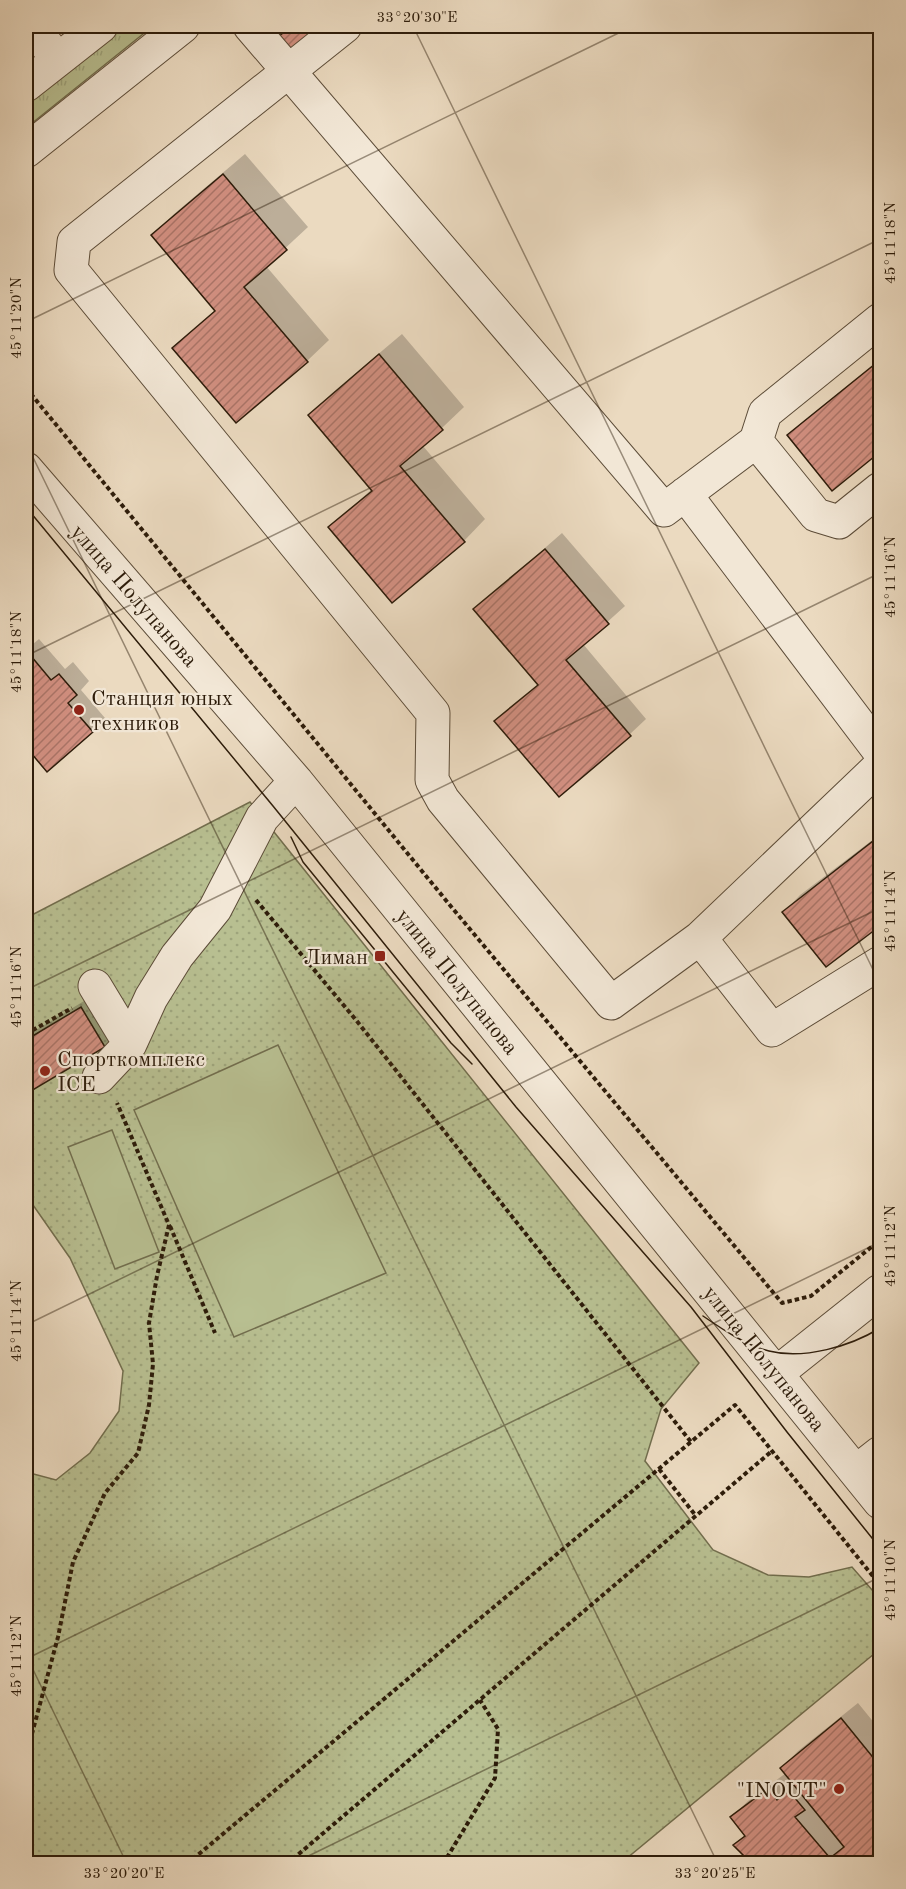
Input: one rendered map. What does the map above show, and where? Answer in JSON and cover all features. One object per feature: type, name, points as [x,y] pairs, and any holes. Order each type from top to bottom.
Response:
[{"type":"street","points":[[31,26],[58,59]]},
{"type":"street","points":[[26,85],[101,26]]},
{"type":"street","points":[[26,151],[183,26]]},
{"type":"street","points":[[250,26],[664,510],[756,441],[765,413],[880,320]]},
{"type":"street","points":[[345,26],[74,242],[71,270],[433,712],[432,780],[443,800],[611,1004],[699,938],[880,766]]},
{"type":"street","points":[[756,441],[816,515],[839,522],[880,489]]},
{"type":"street","name":"улица Полупанова","points":[[26,469],[296,781],[777,1373],[869,1462],[880,1502]]},
{"type":"street","points":[[685,494],[880,752]]},
{"type":"street","points":[[106,1087],[130,1044],[151,998],[177,956],[215,909],[262,818],[296,781]]},
{"type":"street","points":[[699,938],[772,1029],[880,963]]},
{"type":"street","points":[[97,989],[130,1044]]},
{"type":"street","points":[[777,1373],[880,1291]]},
{"type":"path","points":[[26,388],[449,904],[782,1304],[811,1296],[880,1240]]},
{"type":"path","points":[[255,899],[356,1020],[691,1442]]},
{"type":"path","points":[[26,1034],[97,989]]},
{"type":"path","points":[[106,1087],[215,1333]]},
{"type":"path","points":[[26,1756],[58,1636],[73,1562],[105,1493],[138,1453],[149,1405],[153,1364],[149,1323],[169,1225]]},
{"type":"path","points":[[876,1376],[880,1372]]},
{"type":"path","points":[[187,1863],[735,1405],[880,1585]]},
{"type":"path","points":[[287,1863],[772,1451]]},
{"type":"path","points":[[659,1469],[696,1516]]},
{"type":"path","points":[[443,1863],[495,1778],[498,1729],[480,1700]]},
{"type":"green space","points":[[122,26],[153,26],[26,128],[26,103]]},
{"type":"green space","points":[[250,802],[699,1363],[661,1409],[645,1461],[713,1550],[768,1575],[809,1577],[852,1567],[880,1599],[880,1649],[621,1863],[26,1863],[26,1472],[56,1480],[90,1453],[119,1411],[123,1371],[70,1258],[26,1195],[26,918]]},
{"type":"green space","points":[[278,1045],[386,1273],[234,1337],[134,1110]]},
{"type":"green space","points":[[112,1130],[159,1252],[115,1269],[68,1147]]},
{"type":"building","points":[[293,26],[313,26],[317,30],[292,50],[279,36]]},
{"type":"building","points":[[223,174],[287,250],[244,287],[308,362],[236,423],[172,348],[215,311],[151,235]]},
{"type":"building","points":[[379,354],[443,430],[400,466],[465,542],[392,603],[328,527],[372,491],[308,415]]},
{"type":"building","points":[[880,360],[880,452],[832,491],[787,435]]},
{"type":"building","points":[[545,549],[609,624],[566,660],[631,736],[559,797],[494,721],[538,685],[473,609]]},
{"type":"building","points":[[26,650],[51,680],[59,674],[77,695],[68,703],[93,732],[47,772],[26,747]]},
{"type":"building","points":[[880,826],[880,926],[826,967],[782,912],[878,837],[874,831]]},
{"type":"building","name":"Спорткомплекс ICE","points":[[81,1007],[105,1047],[26,1094],[26,1040]]},
{"type":"building","name":"\"INOUT\"","points":[[841,1718],[880,1766],[880,1864],[741,1864],[747,1859],[733,1845],[745,1836],[730,1817],[770,1787],[777,1800],[789,1791],[805,1810],[795,1817],[830,1858],[844,1847],[780,1768]]},
{"type":"tram line","points":[[26,507],[273,806],[516,1107],[691,1307],[880,1548]]},
{"type":"tram line","points":[[291,837],[303,862],[451,1043],[472,1064]]},
{"type":"tram line","points":[[703,1316],[752,1345],[769,1351],[797,1354],[841,1346],[880,1328]]},
{"type":"place","name":"Станция юных техников","points":[[79,710]]},
{"type":"place","name":"Лиман","points":[[380,956]]},
{"type":"place","name":"Спорткомплекс ICE","points":[[45,1071]]},
{"type":"place","name":"\"INOUT\"","points":[[839,1789]]}]
